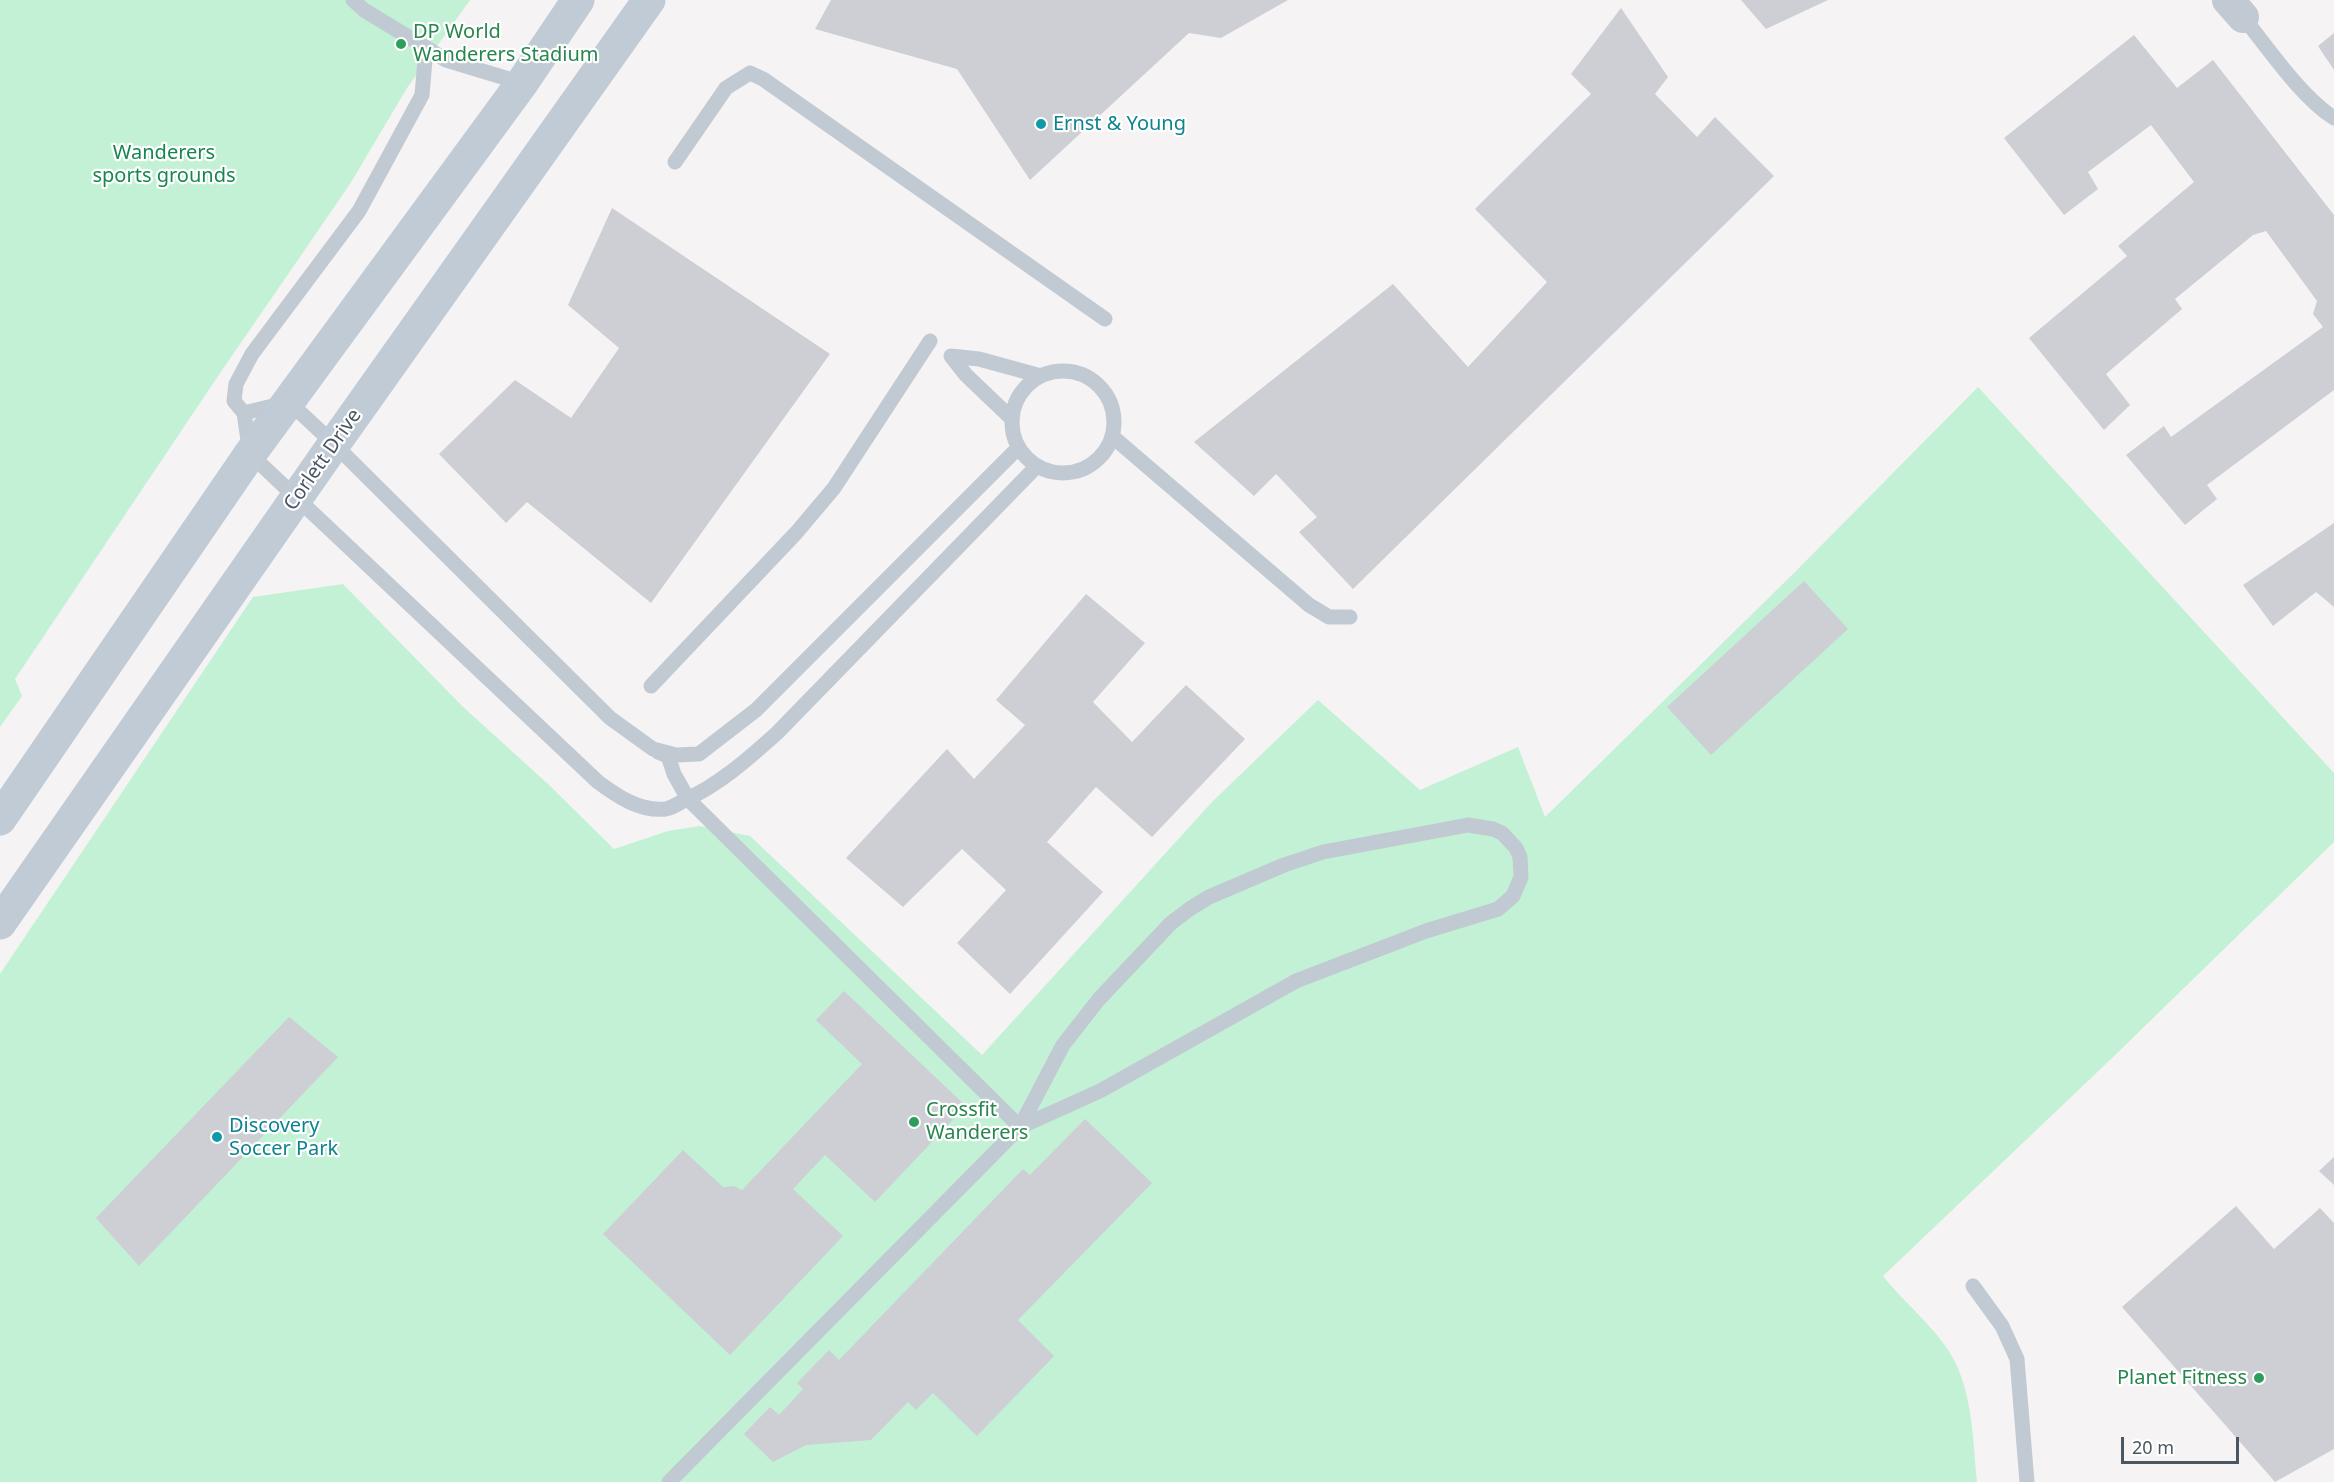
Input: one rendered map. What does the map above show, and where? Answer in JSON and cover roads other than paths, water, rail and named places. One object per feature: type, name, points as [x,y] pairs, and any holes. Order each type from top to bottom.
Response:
[{"type":"main road","points":[[0,819],[250,454],[522,83],[578,0]]},
{"type":"main road","name":"Corlett Drive","points":[[0,923],[334,444],[650,0]]},
{"type":"lane","points":[[353,0],[364,10],[446,60],[522,83]]},
{"type":"lane","points":[[2236,9],[2300,87],[2321,110],[2334,118]]},
{"type":"lane","points":[[426,48],[422,95],[359,211],[252,354],[237,384],[234,401],[244,413],[250,454],[598,782],[620,798],[642,806],[666,809],[711,788],[777,733],[1036,467]]},
{"type":"lane","points":[[675,162],[726,87],[750,74],[763,79],[1105,319]]},
{"type":"lane","points":[[651,686],[796,533],[834,488],[930,341]]},
{"type":"lane","points":[[1011,418],[966,375],[951,356],[979,359],[1041,376]]},
{"type":"lane","points":[[1061,370],[1083,375],[1093,381],[1109,398],[1115,424],[1113,438],[1098,460],[1076,473],[1049,472],[1036,467],[1018,448],[1013,438],[1011,418],[1024,389],[1041,376],[1061,370]]},
{"type":"lane","points":[[244,413],[289,402],[610,718],[653,749],[668,756],[674,774],[688,799],[1020,1127]]},
{"type":"lane","points":[[1113,438],[1309,605],[1329,617],[1350,617]]},
{"type":"lane","points":[[653,749],[676,755],[699,754],[756,710],[1018,448]]},
{"type":"lane","points":[[669,1482],[1020,1127],[1063,1045],[1099,999],[1171,923],[1209,897],[1323,852],[1468,825],[1493,829],[1502,833],[1516,848],[1520,857],[1521,877],[1513,896],[1498,909],[1426,932],[1296,981],[1100,1091],[1020,1127]]},
{"type":"lane","points":[[1973,1286],[2002,1326],[2017,1359],[2027,1482]]},
{"type":"place","name":"DP World Wanderers Stadium","points":[[401,44]]},
{"type":"place","name":"Ernst & Young","points":[[1041,124]]},
{"type":"place","name":"Crossfit Wanderers","points":[[914,1122]]},
{"type":"place","name":"Discovery Soccer Park","points":[[217,1137]]},
{"type":"place","name":"Planet Fitness","points":[[2259,1378]]},
{"type":"park label","name":"Wanderers sports grounds","points":[[164,164]]}]
